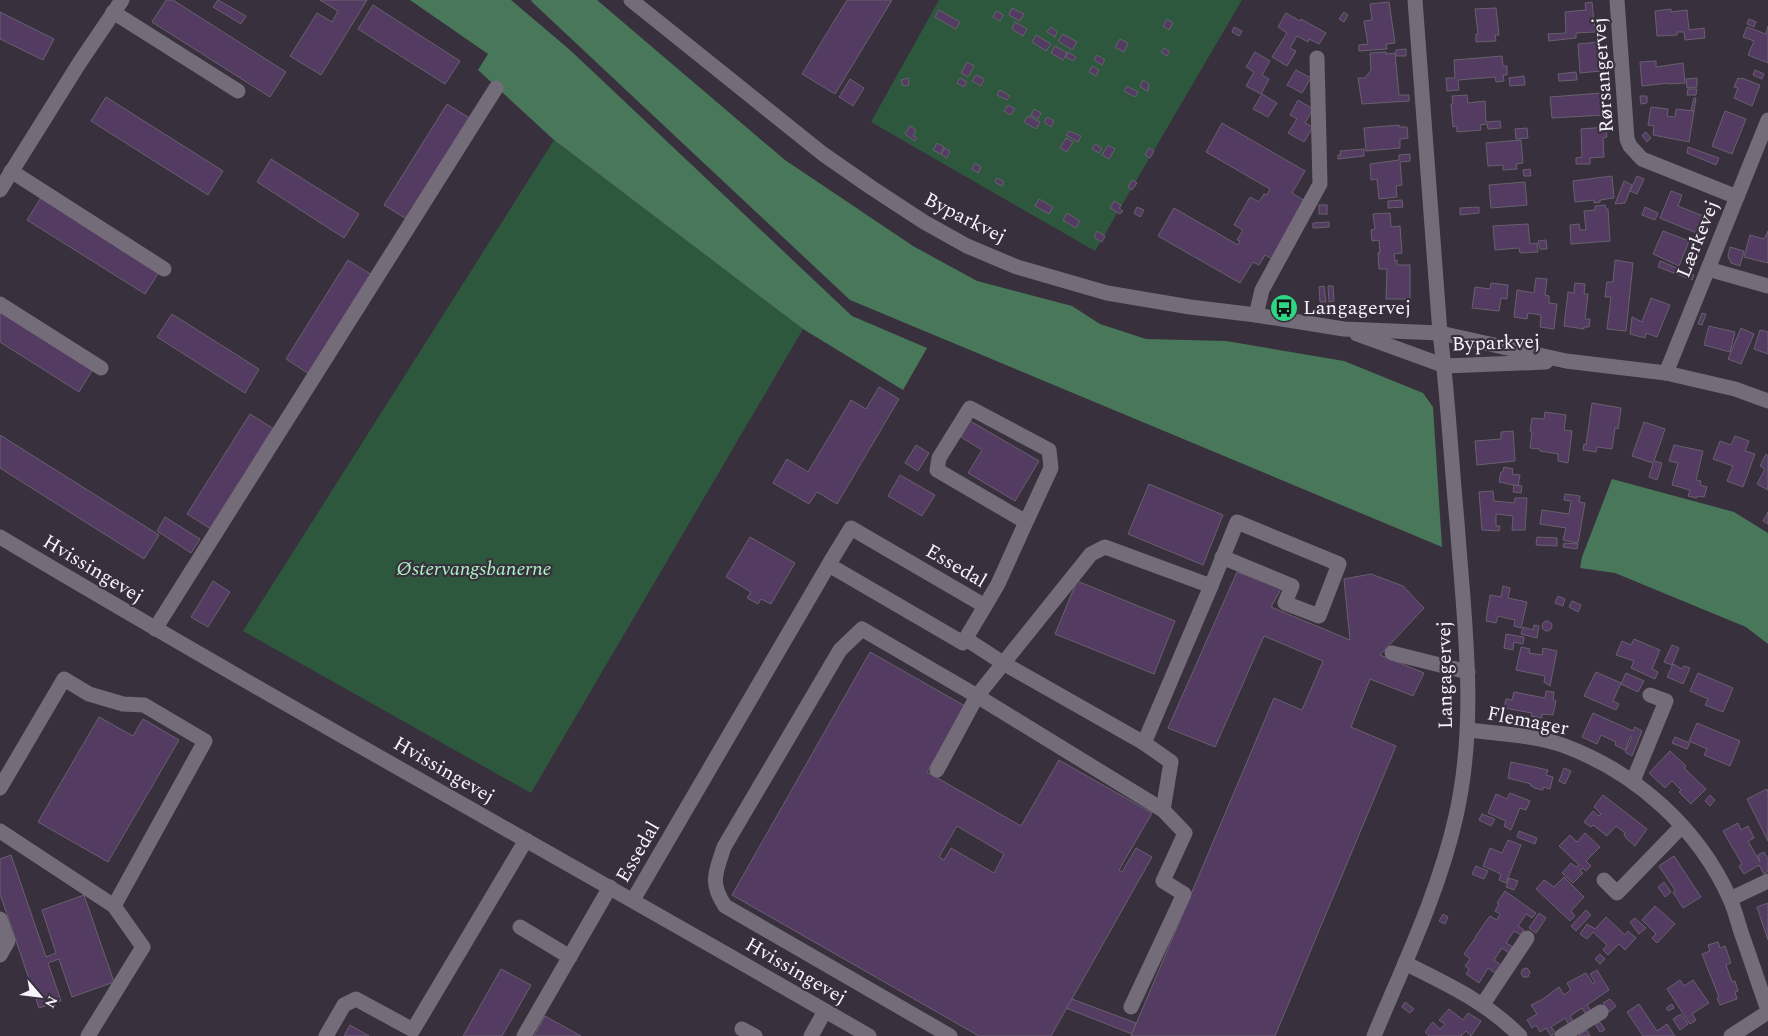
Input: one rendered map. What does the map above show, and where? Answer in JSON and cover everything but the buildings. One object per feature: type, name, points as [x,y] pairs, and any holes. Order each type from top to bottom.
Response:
[{"type":"street","name":"Byparkvej","points":[[632,0],[823,154],[916,217],[967,246],[1017,266],[1107,293],[1344,329],[1440,333],[1566,361],[1666,373],[1735,389],[1768,401]]},
{"type":"street","name":"Langagervej","points":[[1374,1036],[1431,898],[1446,852],[1456,815],[1468,730],[1468,672],[1415,0]]},
{"type":"street","name":"Rørsangervej","points":[[1617,0],[1627,139],[1630,146],[1642,159],[1737,197]]},
{"type":"street","points":[[0,190],[115,4],[238,91]]},
{"type":"street","points":[[1256,316],[1262,290],[1320,184],[1317,58]]},
{"type":"street","points":[[155,629],[496,88]]},
{"type":"street","name":"Lærkevej","points":[[1666,373],[1768,120]]},
{"type":"street","points":[[11,171],[164,269]]},
{"type":"street","points":[[1708,268],[1768,286]]},
{"type":"street","points":[[0,304],[101,368]]},
{"type":"street","name":"Byparkvej","points":[[1344,329],[1444,366],[1566,361]]},
{"type":"street","points":[[985,606],[998,584],[1051,468],[1049,450],[970,408],[939,458],[937,470],[1026,522]]},
{"type":"street","points":[[1144,743],[1211,586],[1222,557],[1237,522],[1339,564],[1319,616],[1285,603],[1292,586],[1222,557]]},
{"type":"street","name":"Essedal","points":[[633,900],[851,528],[985,606],[966,639]]},
{"type":"street","name":"Hvissingevej","points":[[0,537],[155,629],[869,1036]]},
{"type":"street","points":[[937,770],[977,696],[1091,554],[1105,547],[1211,586]]},
{"type":"street","points":[[829,565],[963,643],[966,639],[1003,663],[1144,743],[1171,762],[1163,810]]},
{"type":"street","points":[[950,1036],[725,906],[716,893],[714,875],[724,847],[840,650],[862,630],[977,696],[1163,810],[1185,833],[1164,881],[1184,894],[1131,1007]]},
{"type":"street","points":[[1392,654],[1468,672]]},
{"type":"street","points":[[0,788],[64,679],[89,694],[123,704],[144,705],[205,741],[114,906]]},
{"type":"street","points":[[1633,781],[1666,701],[1650,695]]},
{"type":"street","name":"Flemager","points":[[1468,730],[1528,738],[1564,746],[1602,763],[1633,781],[1658,801],[1682,826],[1715,870],[1730,899],[1768,1011],[1731,1036]]},
{"type":"street","points":[[1604,880],[1617,893],[1682,826]]},
{"type":"street","points":[[0,831],[114,906],[142,947],[88,1036]]},
{"type":"street","points":[[326,1036],[344,1005],[356,999],[412,1033],[526,840]]},
{"type":"street","points":[[1730,899],[1768,881]]},
{"type":"street","points":[[524,1036],[610,887]]},
{"type":"street","points":[[0,919],[8,941],[0,955]]},
{"type":"street","points":[[520,927],[570,956]]},
{"type":"street","points":[[1483,1004],[1527,938]]},
{"type":"street","points":[[1404,963],[1483,1004],[1520,1036]]},
{"type":"street","points":[[811,1036],[825,1011]]},
{"type":"street","points":[[1562,1036],[1601,1012]]},
{"type":"green space","points":[[410,0],[511,0],[570,50],[852,316],[927,348],[903,390],[803,329],[554,140],[478,70],[488,54]]},
{"type":"green space","points":[[532,0],[597,0],[785,160],[913,246],[977,281],[1072,306],[1100,324],[1146,339],[1226,341],[1344,361],[1423,393],[1433,407],[1442,547],[850,300]]},
{"type":"green space","points":[[939,0],[1242,0],[1095,251],[871,122]]},
{"type":"green space","name":"Østervangsbanerne","points":[[554,140],[803,329],[531,793],[243,631]]},
{"type":"green space","points":[[1612,479],[1734,512],[1768,533],[1768,644],[1746,627],[1615,573],[1580,568],[1582,557]]},
{"type":"place","name":"Langagervej","points":[[1284,308]]}]
